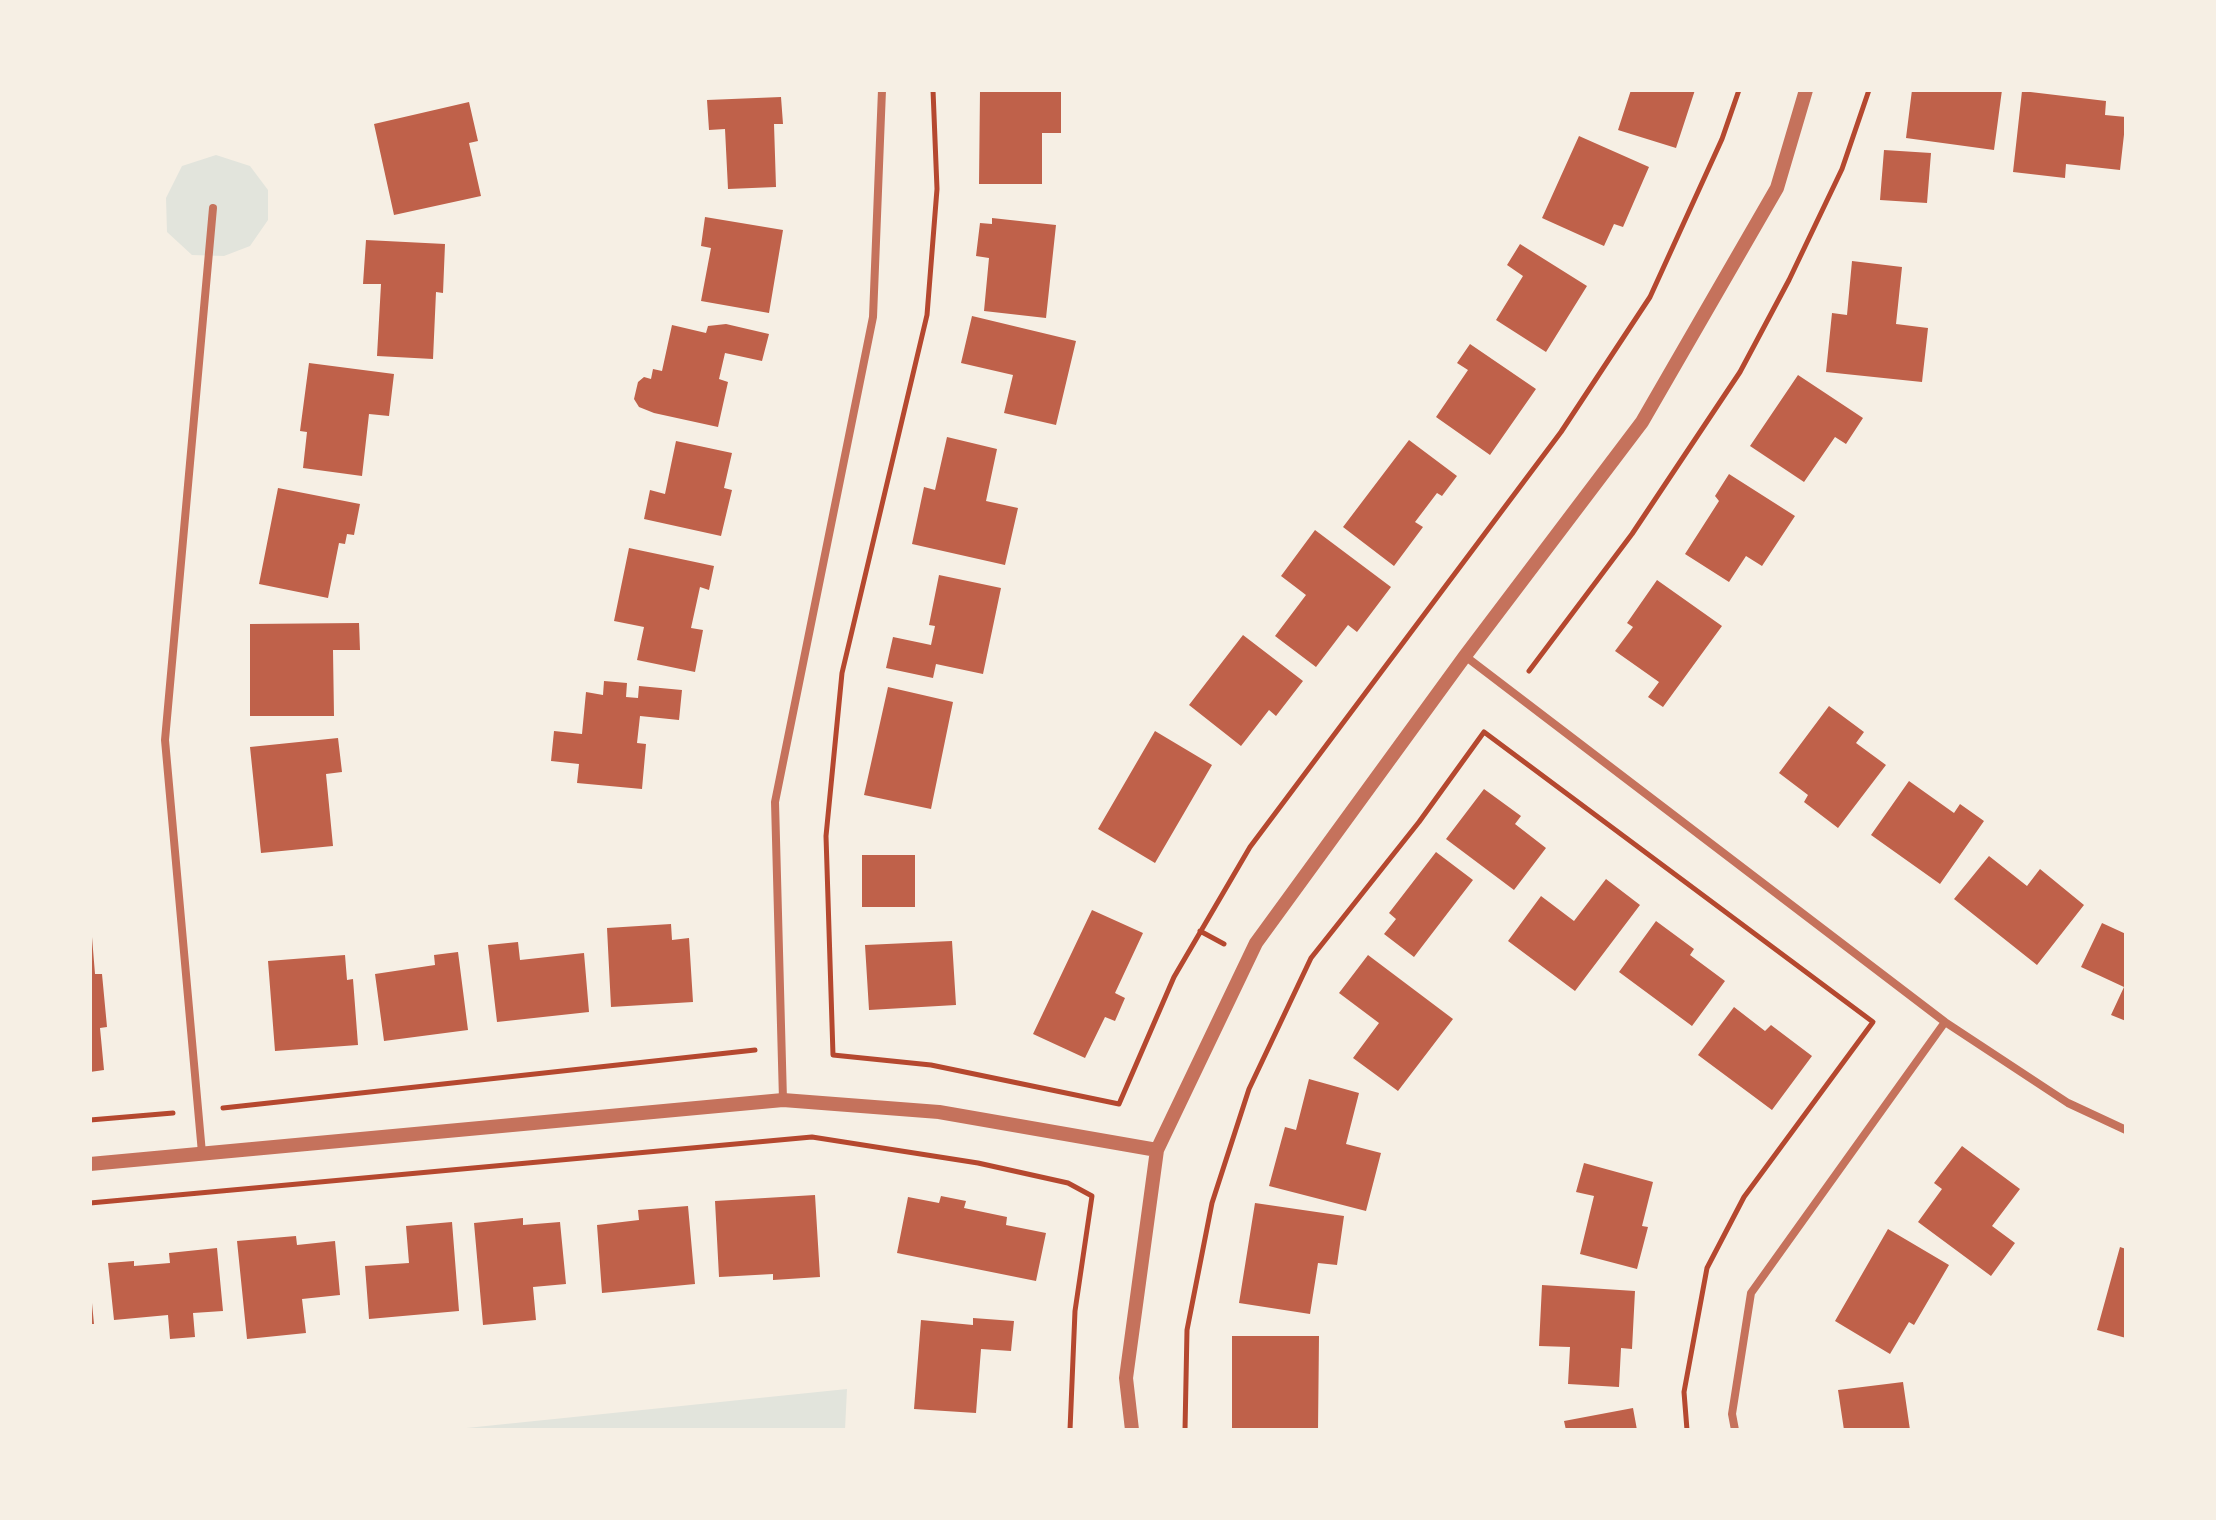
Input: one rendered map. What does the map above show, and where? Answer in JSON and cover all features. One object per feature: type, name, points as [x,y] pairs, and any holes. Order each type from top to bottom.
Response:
[{"type":"street","points":[[783,1100],[775,802],[873,317],[882,90]]},
{"type":"street","points":[[1132,1430],[1126,1378],[1157,1150],[1256,943],[1465,656],[1642,422],[1777,188],[1806,90]]},
{"type":"street","points":[[202,1153],[165,740],[213,208]]},
{"type":"street","points":[[1465,656],[1945,1022],[2068,1103],[2126,1130]]},
{"type":"street","points":[[1735,1430],[1732,1414],[1751,1293],[1945,1022]]},
{"type":"street","points":[[90,1164],[783,1100],[939,1112],[1157,1150]]},
{"type":"path","points":[[933,90],[937,189],[927,315],[841,688],[826,836],[833,1055],[931,1065],[1119,1104],[1174,977],[1250,847],[1561,432],[1650,297],[1722,139],[1739,90]]},
{"type":"path","points":[[1529,671],[1632,534],[1740,372],[1789,280],[1842,169],[1869,90]]},
{"type":"path","points":[[1185,1430],[1187,1330],[1212,1203],[1249,1089],[1311,958],[1419,822],[1484,732],[1873,1022],[1744,1197],[1707,1268],[1684,1392],[1687,1430]]},
{"type":"path","points":[[239,1106],[755,1050]]},
{"type":"path","points":[[90,1120],[163,1114]]},
{"type":"path","points":[[90,1203],[812,1137],[978,1163],[1068,1183],[1092,1196],[1075,1311],[1070,1430]]},
{"type":"shaded area","points":[[216,155],[250,166],[268,190],[268,220],[250,246],[224,256],[192,255],[167,232],[166,198],[182,166]]},
{"type":"shaded area","points":[[847,1389],[845,1430],[447,1430]]},
{"type":"building","points":[[980,90],[1061,91],[1061,133],[1042,133],[1042,184],[979,184]]},
{"type":"building","points":[[1631,90],[1695,90],[1676,148],[1618,130]]},
{"type":"building","points":[[1912,90],[2002,90],[1994,150],[1906,138]]},
{"type":"building","points":[[2022,91],[2106,101],[2105,115],[2126,117],[2120,170],[2066,164],[2065,178],[2013,172]]},
{"type":"building","points":[[781,97],[783,124],[774,124],[776,187],[728,189],[725,129],[709,130],[707,100]]},
{"type":"building","points":[[469,102],[478,141],[469,143],[481,196],[394,215],[374,124]]},
{"type":"building","points":[[1579,136],[1649,167],[1623,227],[1614,224],[1604,246],[1542,218]]},
{"type":"building","points":[[1884,150],[1931,153],[1927,203],[1880,200]]},
{"type":"building","points":[[705,217],[783,230],[769,313],[701,301],[711,248],[701,246]]},
{"type":"building","points":[[992,218],[1056,225],[1046,318],[984,311],[989,258],[976,256],[980,223],[992,224]]},
{"type":"building","points":[[366,240],[445,244],[443,293],[436,292],[433,359],[377,356],[381,284],[363,284]]},
{"type":"building","points":[[1520,244],[1587,286],[1546,352],[1496,320],[1523,276],[1507,265]]},
{"type":"building","points":[[1852,261],[1902,267],[1896,324],[1928,328],[1922,382],[1826,372],[1832,313],[1847,315]]},
{"type":"building","points":[[972,316],[1076,341],[1056,425],[1004,413],[1013,375],[961,363]]},
{"type":"building","points":[[726,324],[769,334],[762,361],[725,353],[719,379],[728,382],[718,427],[639,407],[634,399],[638,382],[644,377],[651,379],[653,369],[662,371],[672,325],[706,333],[708,326]]},
{"type":"building","points":[[1470,344],[1536,389],[1490,455],[1436,417],[1468,370],[1457,363]]},
{"type":"building","points":[[309,363],[394,374],[389,416],[369,414],[362,476],[303,468],[307,432],[300,431]]},
{"type":"building","points":[[1798,375],[1863,418],[1846,444],[1835,437],[1804,482],[1750,446]]},
{"type":"building","points":[[947,437],[997,449],[986,501],[1018,508],[1005,565],[912,544],[924,487],[935,490]]},
{"type":"building","points":[[1409,440],[1457,476],[1442,496],[1437,493],[1415,522],[1423,527],[1394,566],[1343,527]]},
{"type":"building","points":[[676,441],[732,453],[724,488],[732,490],[721,536],[644,519],[650,490],[665,494]]},
{"type":"building","points":[[1729,474],[1795,516],[1762,566],[1746,556],[1729,582],[1685,554],[1719,501],[1715,496]]},
{"type":"building","points":[[278,488],[360,504],[354,535],[347,534],[345,544],[339,543],[328,598],[259,584]]},
{"type":"building","points":[[1315,530],[1391,587],[1357,632],[1348,625],[1316,667],[1275,636],[1306,595],[1281,576]]},
{"type":"building","points":[[629,548],[714,566],[709,590],[700,587],[691,628],[703,630],[695,672],[637,660],[644,627],[614,621]]},
{"type":"building","points":[[939,575],[1001,588],[983,674],[936,664],[933,678],[886,668],[893,637],[931,645],[935,626],[929,625]]},
{"type":"building","points":[[1657,580],[1722,626],[1663,707],[1648,697],[1659,682],[1615,651],[1633,627],[1627,623]]},
{"type":"building","points":[[359,623],[360,650],[333,650],[334,716],[250,716],[250,624]]},
{"type":"building","points":[[1243,635],[1303,681],[1276,716],[1269,710],[1241,746],[1189,705]]},
{"type":"building","points":[[604,681],[627,683],[626,697],[638,698],[639,686],[682,690],[679,720],[640,716],[637,743],[646,744],[642,789],[577,783],[579,764],[551,761],[554,731],[582,734],[586,692],[603,695]]},
{"type":"building","points":[[888,687],[953,702],[931,809],[864,795]]},
{"type":"building","points":[[1829,706],[1864,732],[1856,743],[1886,765],[1838,828],[1804,802],[1808,795],[1779,773]]},
{"type":"building","points":[[1155,731],[1212,765],[1155,863],[1098,829]]},
{"type":"building","points":[[338,738],[342,772],[326,774],[333,846],[261,853],[250,747]]},
{"type":"building","points":[[1909,781],[1954,813],[1960,804],[1984,821],[1940,884],[1871,835]]},
{"type":"building","points":[[1484,789],[1521,816],[1515,824],[1546,848],[1514,890],[1446,839]]},
{"type":"building","points":[[1436,852],[1473,880],[1414,957],[1384,934],[1396,919],[1389,913]]},
{"type":"building","points":[[862,855],[915,855],[915,907],[862,907]]},
{"type":"building","points":[[1989,856],[2027,886],[2040,869],[2084,905],[2037,965],[1954,899]]},
{"type":"building","points":[[1606,879],[1640,905],[1575,991],[1508,941],[1541,896],[1574,921]]},
{"type":"building","points":[[1092,910],[1143,933],[1115,993],[1125,998],[1115,1021],[1105,1017],[1085,1058],[1033,1034]]},
{"type":"building","points":[[1656,921],[1694,949],[1690,955],[1725,981],[1692,1026],[1619,972]]},
{"type":"building","points":[[2102,923],[2126,934],[2126,1021],[2111,1015],[2124,987],[2081,967]]},
{"type":"building","points":[[671,924],[672,940],[689,938],[693,1002],[611,1007],[607,928]]},
{"type":"building","points":[[90,937],[95,974],[102,974],[107,1027],[100,1028],[104,1070],[90,1072]]},
{"type":"building","points":[[952,941],[956,1005],[869,1010],[865,945]]},
{"type":"building","points":[[518,942],[520,960],[584,953],[589,1012],[497,1022],[488,945]]},
{"type":"building","points":[[458,952],[468,1030],[384,1041],[375,974],[435,965],[434,955]]},
{"type":"building","points":[[345,955],[347,980],[353,979],[358,1045],[275,1051],[268,961]]},
{"type":"building","points":[[1368,955],[1453,1019],[1398,1091],[1353,1058],[1379,1023],[1339,993]]},
{"type":"building","points":[[1734,1007],[1765,1031],[1771,1025],[1812,1056],[1772,1110],[1698,1055]]},
{"type":"building","points":[[1309,1079],[1359,1093],[1346,1144],[1381,1153],[1366,1211],[1269,1186],[1285,1127],[1296,1130]]},
{"type":"building","points":[[1962,1146],[2020,1189],[1992,1226],[2015,1243],[1991,1276],[1918,1222],[1942,1189],[1934,1183]]},
{"type":"building","points":[[1584,1163],[1653,1182],[1642,1226],[1648,1227],[1637,1269],[1580,1254],[1594,1196],[1576,1192]]},
{"type":"building","points":[[815,1195],[820,1277],[773,1280],[773,1274],[719,1277],[715,1201]]},
{"type":"building","points":[[941,1196],[966,1201],[964,1208],[1007,1217],[1006,1225],[1046,1233],[1036,1281],[897,1253],[908,1197],[939,1203]]},
{"type":"building","points":[[1255,1203],[1344,1216],[1337,1265],[1318,1263],[1310,1314],[1239,1303]]},
{"type":"building","points":[[688,1206],[695,1284],[602,1293],[597,1225],[639,1220],[638,1210]]},
{"type":"building","points":[[523,1218],[523,1225],[560,1222],[566,1284],[533,1287],[536,1320],[483,1325],[474,1223]]},
{"type":"building","points":[[452,1222],[459,1311],[369,1319],[365,1266],[409,1263],[406,1226]]},
{"type":"building","points":[[1888,1229],[1949,1265],[1914,1325],[1909,1322],[1890,1354],[1835,1321]]},
{"type":"building","points":[[296,1236],[297,1245],[335,1241],[340,1295],[302,1299],[306,1333],[247,1339],[237,1241]]},
{"type":"building","points":[[2120,1247],[2126,1249],[2126,1338],[2097,1330]]},
{"type":"building","points":[[217,1248],[223,1311],[193,1313],[195,1337],[170,1339],[168,1315],[114,1320],[108,1263],[134,1261],[134,1266],[170,1263],[169,1253]]},
{"type":"building","points":[[1542,1285],[1635,1291],[1632,1349],[1621,1348],[1619,1387],[1568,1384],[1570,1347],[1539,1346]]},
{"type":"building","points":[[92,1303],[94,1324],[90,1324]]},
{"type":"building","points":[[973,1318],[1014,1321],[1011,1351],[981,1349],[976,1413],[914,1409],[921,1320],[973,1325]]},
{"type":"building","points":[[1232,1336],[1319,1336],[1318,1430],[1232,1430]]},
{"type":"building","points":[[1903,1382],[1910,1430],[1844,1430],[1838,1390]]},
{"type":"building","points":[[1633,1408],[1637,1430],[1566,1430],[1564,1421]]}]
